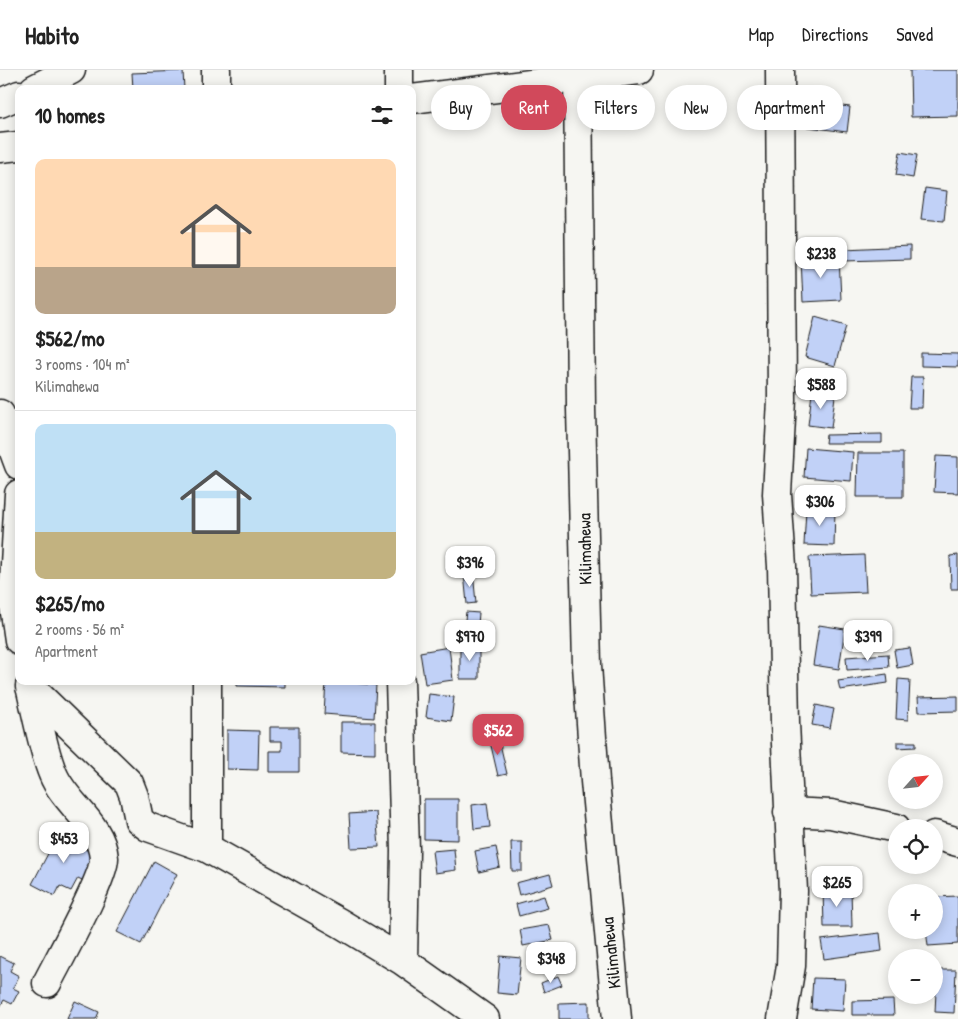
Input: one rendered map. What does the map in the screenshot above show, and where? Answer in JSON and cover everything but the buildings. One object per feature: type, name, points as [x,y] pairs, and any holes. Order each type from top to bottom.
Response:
[{"type":"street","points":[[42,85],[70,70]]},
{"type":"street","points":[[216,70],[216,85]]},
{"type":"street","points":[[399,70],[399,85]]},
{"type":"street","points":[[416,99],[578,74],[639,70]]},
{"type":"street","points":[[780,70],[782,400],[778,494],[782,566],[788,812],[793,891],[791,966],[782,1019]]},
{"type":"street","name":"Kilimahewa","points":[[578,74],[581,408],[587,665],[595,781],[617,1019]]},
{"type":"street","points":[[0,103],[15,97]]},
{"type":"street","points":[[0,148],[15,146]]},
{"type":"street","points":[[0,414],[15,455]]},
{"type":"street","points":[[15,564],[13,599],[15,613]]},
{"type":"street","points":[[29,685],[53,775],[90,823],[99,841],[104,859],[99,878],[47,983]]},
{"type":"street","points":[[30,685],[129,783],[139,820],[148,827],[207,848],[403,961],[485,1019]]},
{"type":"street","points":[[207,848],[208,685]]},
{"type":"street","points":[[400,685],[405,850],[403,961]]},
{"type":"street","points":[[788,812],[831,814],[888,826]]},
{"type":"street","points":[[943,838],[958,842]]}]
